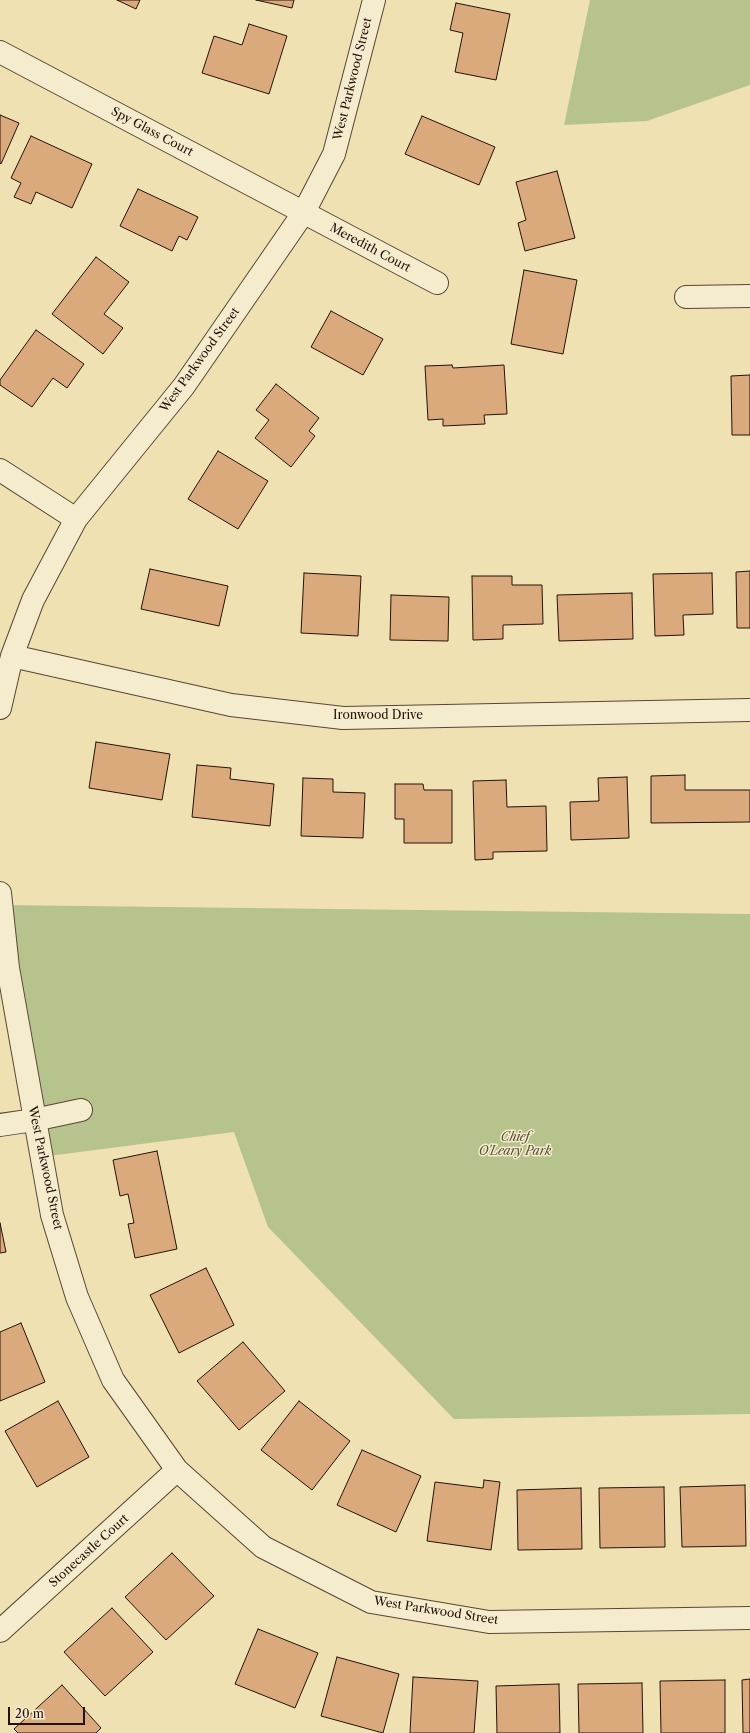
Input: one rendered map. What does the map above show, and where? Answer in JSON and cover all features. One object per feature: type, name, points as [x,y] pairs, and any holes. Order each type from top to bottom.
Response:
[{"type":"street","name":"West Parkwood Street","points":[[0,708],[12,656],[33,600],[76,519],[184,386],[304,212],[334,154],[374,0]]},
{"type":"street","name":"Spy Glass Court","points":[[0,52],[304,212]]},
{"type":"street","name":"Meredith Court","points":[[304,212],[437,283]]},
{"type":"street","points":[[686,298],[750,296]]},
{"type":"street","points":[[0,470],[76,519]]},
{"type":"street","name":"Ironwood Drive","points":[[12,656],[231,705],[343,718],[750,710]]},
{"type":"street","name":"West Parkwood Street","points":[[0,893],[8,968],[52,1215],[77,1297],[113,1380],[178,1470],[263,1547],[371,1602],[489,1622],[750,1618]]},
{"type":"street","points":[[0,1124],[34,1120],[81,1110]]},
{"type":"street","name":"Stonecastle Court","points":[[0,1631],[178,1470]]},
{"type":"green space","points":[[590,0],[750,0],[750,85],[647,121],[564,125]]},
{"type":"green space","name":"Chief O'Leary Park","points":[[1,905],[750,914],[750,1414],[454,1419],[268,1227],[234,1132],[41,1157]]},
{"type":"building","points":[[117,0],[140,0],[136,9]]},
{"type":"building","points":[[256,0],[294,0],[292,8]]},
{"type":"building","points":[[456,3],[510,14],[496,80],[455,72],[463,33],[450,30]]},
{"type":"building","points":[[249,24],[287,36],[269,94],[202,73],[214,36],[242,45]]},
{"type":"building","points":[[0,115],[19,123],[1,164],[0,163]]},
{"type":"building","points":[[422,116],[495,147],[479,185],[405,154]]},
{"type":"building","points":[[31,136],[92,164],[72,208],[36,192],[31,204],[14,197],[21,183],[11,178]]},
{"type":"building","points":[[557,171],[575,238],[525,251],[518,223],[526,220],[516,182]]},
{"type":"building","points":[[138,189],[198,217],[187,240],[179,236],[172,251],[120,226]]},
{"type":"building","points":[[96,257],[129,282],[104,314],[123,328],[103,354],[52,314]]},
{"type":"building","points":[[524,270],[577,280],[563,354],[511,344]]},
{"type":"building","points":[[331,311],[383,339],[363,375],[311,347]]},
{"type":"building","points":[[36,330],[84,364],[67,388],[53,378],[32,407],[0,385],[0,380]]},
{"type":"building","points":[[452,365],[453,368],[504,365],[507,414],[484,415],[485,424],[443,426],[443,419],[428,420],[425,366]]},
{"type":"building","points":[[750,375],[750,435],[732,435],[731,376]]},
{"type":"building","points":[[276,384],[319,418],[309,431],[315,436],[291,467],[255,438],[269,420],[256,410]]},
{"type":"building","points":[[218,451],[268,481],[238,529],[188,499]]},
{"type":"building","points":[[150,569],[228,586],[219,626],[141,609]]},
{"type":"building","points":[[750,571],[750,628],[737,628],[736,572]]},
{"type":"building","points":[[304,573],[361,576],[358,636],[301,633]]},
{"type":"building","points":[[712,573],[713,614],[683,615],[684,635],[655,636],[653,574]]},
{"type":"building","points":[[472,576],[512,576],[512,585],[542,585],[543,624],[503,625],[503,639],[473,640]]},
{"type":"building","points":[[632,593],[633,639],[559,641],[557,595]]},
{"type":"building","points":[[391,595],[449,597],[448,641],[390,640]]},
{"type":"building","points":[[96,742],[170,754],[162,800],[89,788]]},
{"type":"building","points":[[197,765],[231,768],[230,779],[274,784],[270,826],[192,817]]},
{"type":"building","points":[[685,775],[685,790],[750,790],[750,822],[651,823],[651,776]]},
{"type":"building","points":[[627,777],[629,838],[571,840],[570,802],[599,801],[598,778]]},
{"type":"building","points":[[303,778],[333,779],[333,792],[365,793],[363,838],[301,836]]},
{"type":"building","points":[[506,780],[507,807],[546,806],[547,851],[493,852],[493,859],[475,860],[473,781]]},
{"type":"building","points":[[395,784],[423,784],[424,790],[452,790],[452,843],[404,843],[404,819],[395,819]]},
{"type":"building","points":[[157,1151],[177,1249],[135,1258],[128,1224],[134,1223],[128,1194],[120,1196],[113,1160]]},
{"type":"building","points":[[0,1223],[6,1252],[0,1253]]},
{"type":"building","points":[[206,1268],[234,1325],[179,1353],[150,1295]]},
{"type":"building","points":[[21,1323],[45,1382],[0,1401],[0,1332]]},
{"type":"building","points":[[243,1342],[285,1391],[239,1430],[197,1381]]},
{"type":"building","points":[[58,1401],[89,1457],[37,1487],[5,1431]]},
{"type":"building","points":[[299,1401],[350,1441],[312,1490],[261,1450]]},
{"type":"building","points":[[362,1450],[421,1476],[396,1532],[337,1505]]},
{"type":"building","points":[[484,1480],[500,1482],[491,1550],[427,1541],[435,1482],[483,1488]]},
{"type":"building","points":[[745,1485],[746,1546],[682,1547],[680,1487]]},
{"type":"building","points":[[664,1487],[665,1547],[600,1548],[599,1488]]},
{"type":"building","points":[[581,1488],[582,1549],[518,1550],[517,1490]]},
{"type":"building","points":[[172,1553],[214,1596],[166,1640],[125,1597]]},
{"type":"building","points":[[112,1608],[153,1652],[105,1696],[64,1652]]},
{"type":"building","points":[[258,1629],[318,1653],[295,1708],[235,1684]]},
{"type":"building","points":[[337,1657],[399,1674],[383,1733],[321,1716]]},
{"type":"building","points":[[413,1677],[478,1681],[474,1733],[410,1733]]},
{"type":"building","points":[[750,1679],[750,1733],[743,1733],[742,1680]]},
{"type":"building","points":[[725,1680],[725,1733],[661,1733],[660,1681]]},
{"type":"building","points":[[642,1683],[643,1733],[579,1733],[578,1684]]},
{"type":"building","points":[[559,1684],[560,1733],[497,1733],[496,1686]]},
{"type":"building","points":[[62,1685],[101,1728],[96,1733],[18,1733],[14,1729]]}]
